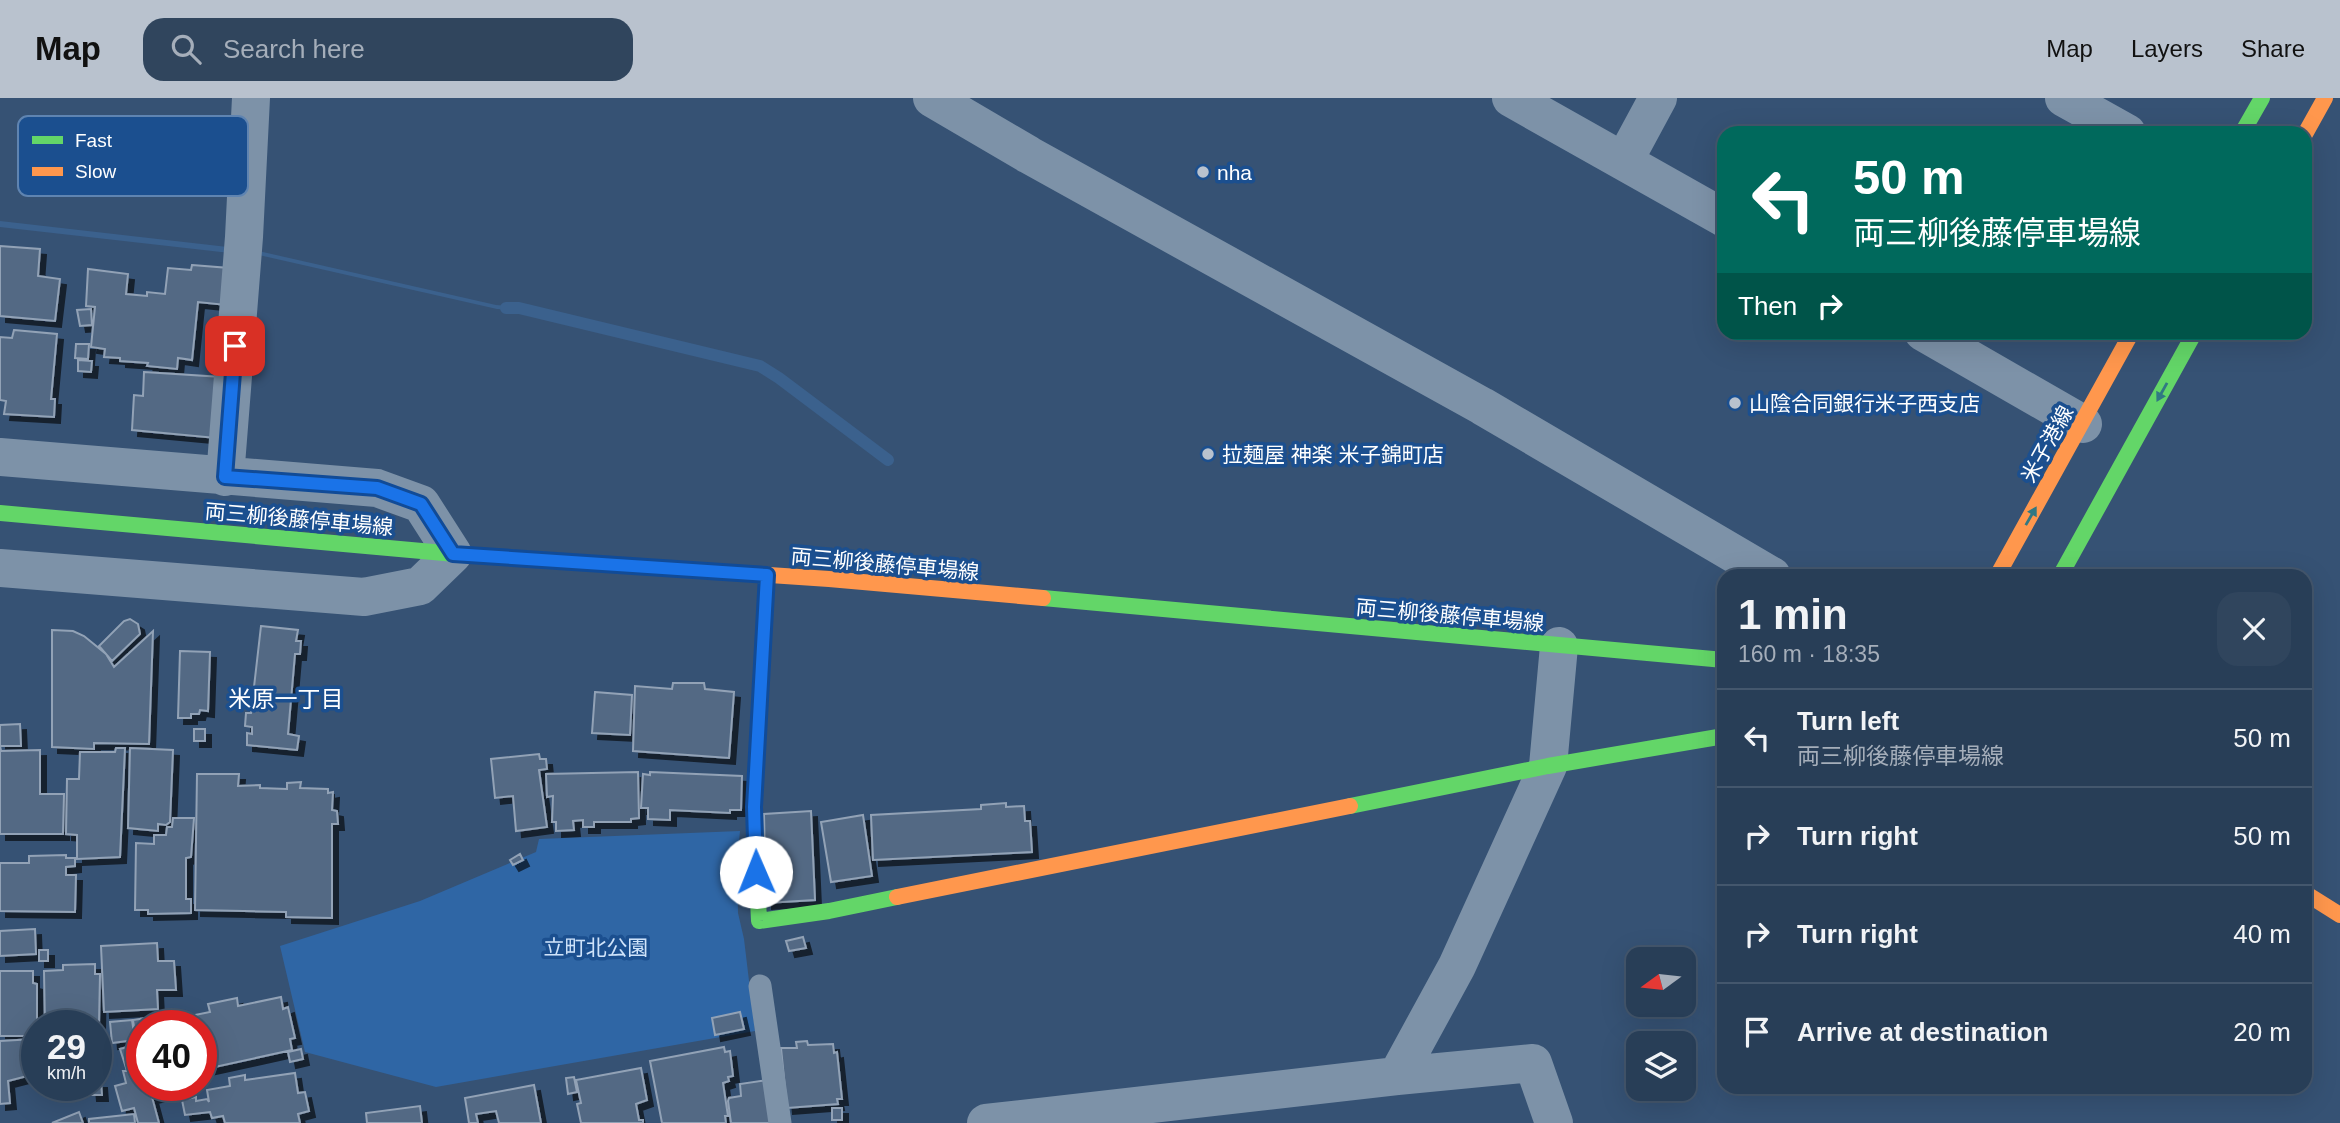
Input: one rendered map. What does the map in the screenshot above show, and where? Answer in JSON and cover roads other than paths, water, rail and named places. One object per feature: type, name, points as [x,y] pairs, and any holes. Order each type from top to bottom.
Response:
[{"type":"main road","points":[[2246,126],[2262,98]]},
{"type":"main road","name":"米子港線","points":[[2001,569],[2129,340]]},
{"type":"main road","points":[[2064,569],[2191,340]]},
{"type":"main road","name":"両三柳後藤停車場線","points":[[0,513],[453,554],[767,575],[1717,659]]},
{"type":"main road","points":[[767,575],[754,807],[760,921],[829,911],[1548,766],[1717,737]]},
{"type":"main road","points":[[2312,897],[2340,915]]},
{"type":"street","points":[[248,156],[251,98]]},
{"type":"street","points":[[932,98],[1029,155],[1482,407],[1760,569]]},
{"type":"street","points":[[1511,98],[1717,214]]},
{"type":"street","points":[[1624,160],[1658,98]]},
{"type":"street","points":[[2064,98],[2114,126]]},
{"type":"street","points":[[225,477],[246,196]]},
{"type":"street","points":[[1937,340],[2083,424]]},
{"type":"street","points":[[0,457],[377,488],[421,504],[453,554],[420,586],[364,597],[0,568]]},
{"type":"street","points":[[1396,1076],[1457,967],[1548,766],[1559,646]]},
{"type":"street","points":[[986,1123],[1533,1063],[1554,1123]]},
{"type":"lane","points":[[760,986],[780,1123]]},
{"type":"waterway","points":[[506,308],[519,308],[760,366],[888,460]]},
{"type":"place","name":"nha","points":[[1203,172]]},
{"type":"place","name":"山陰合同銀行米子西支店","points":[[1735,403]]},
{"type":"place","name":"拉麺屋 神楽 米子錦町店","points":[[1208,454]]},
{"type":"district","name":"米原一丁目","points":[[286,699]]},
{"type":"park label","name":"立町北公園","points":[[596,947]]}]
